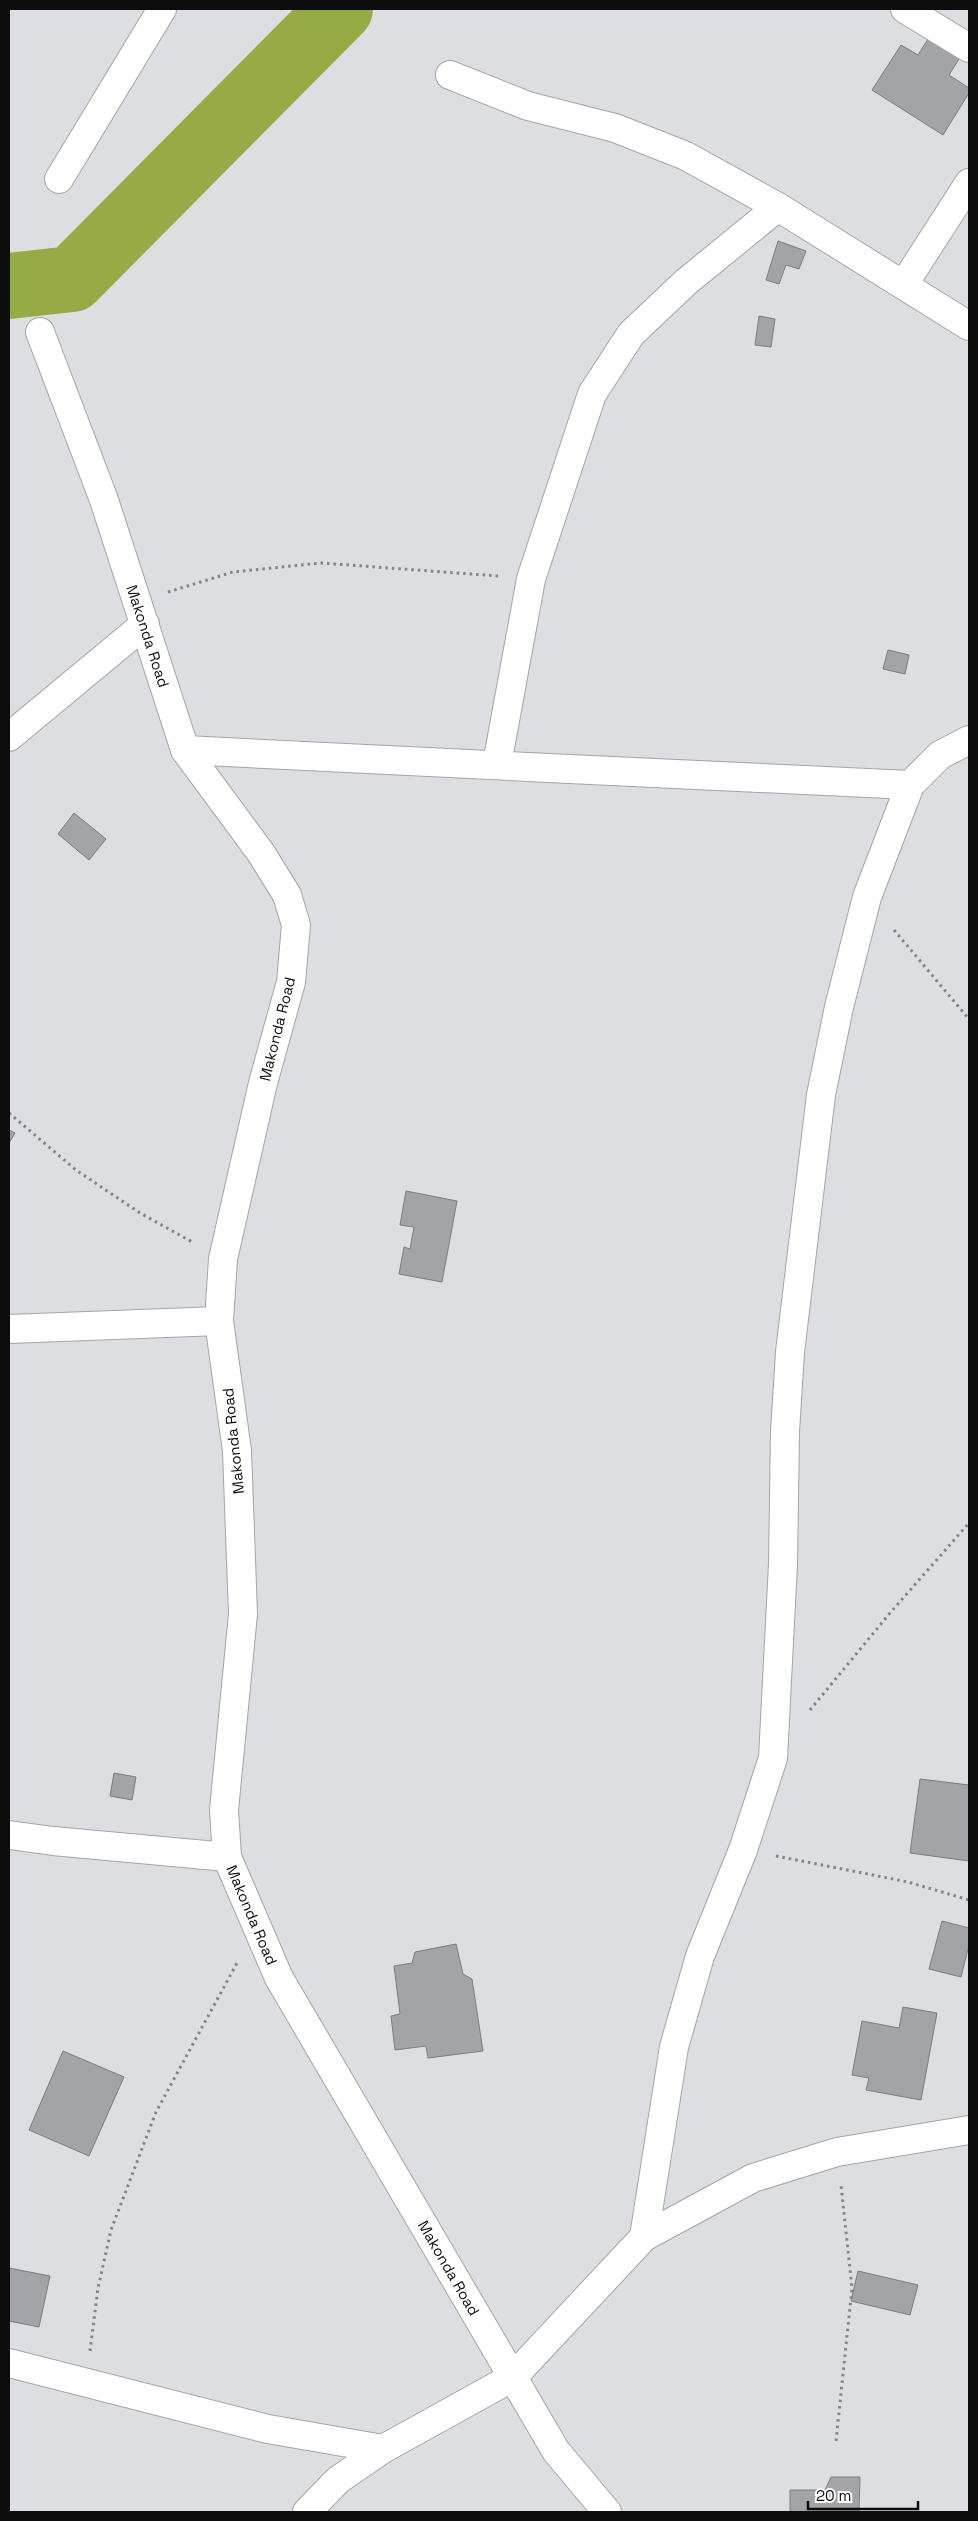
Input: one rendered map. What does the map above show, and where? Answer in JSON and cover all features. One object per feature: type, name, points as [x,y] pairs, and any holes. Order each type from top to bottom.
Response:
[{"type":"street","points":[[59,179],[162,9]]},
{"type":"street","points":[[905,9],[969,48]]},
{"type":"street","points":[[450,75],[528,106],[615,128],[686,156],[778,207],[969,326]]},
{"type":"street","points":[[904,284],[969,183]]},
{"type":"street","points":[[498,764],[531,579],[592,394],[631,334],[686,282],[778,207]]},
{"type":"street","name":"Makonda Road","points":[[40,332],[104,500],[185,750],[261,853],[287,895],[296,925],[292,982],[263,1083],[223,1259],[219,1322],[237,1451],[243,1614],[224,1810],[227,1857],[279,1978],[556,2451],[607,2512]]},
{"type":"street","points":[[9,737],[141,613]]},
{"type":"street","points":[[644,2237],[674,2047],[700,1956],[743,1850],[773,1758],[783,1564],[786,1406],[790,1352],[821,1095],[839,1007],[866,897],[910,784],[940,756],[969,740]]},
{"type":"street","points":[[185,750],[498,764],[667,775],[910,784]]},
{"type":"street","points":[[9,1329],[219,1322]]},
{"type":"street","points":[[9,1835],[53,1842],[227,1857]]},
{"type":"street","points":[[307,2512],[338,2480],[383,2449],[513,2377],[644,2237],[753,2178],[837,2152],[969,2130]]},
{"type":"street","points":[[9,2363],[86,2381],[268,2429],[383,2449]]},
{"type":"path","points":[[141,613],[233,572],[321,563],[531,579]]},
{"type":"path","points":[[866,897],[969,1019]]},
{"type":"path","points":[[9,1113],[76,1170],[140,1213],[223,1259]]},
{"type":"path","points":[[809,1711],[890,1613],[969,1523]]},
{"type":"path","points":[[743,1850],[908,1882],[969,1900]]},
{"type":"path","points":[[86,2381],[98,2288],[111,2230],[156,2112],[256,1928]]},
{"type":"path","points":[[836,2441],[852,2288],[837,2152]]},
{"type":"building","points":[[928,39],[959,59],[949,75],[969,88],[969,93],[943,135],[872,90],[901,45],[918,55]]},
{"type":"building","points":[[778,241],[806,251],[799,269],[786,265],[779,284],[766,280]]},
{"type":"building","points":[[759,316],[775,319],[771,347],[755,345]]},
{"type":"building","points":[[888,650],[909,655],[905,674],[883,669]]},
{"type":"building","points":[[74,813],[106,839],[89,860],[58,834]]},
{"type":"building","points":[[9,1130],[15,1133],[9,1143]]},
{"type":"building","points":[[406,1191],[457,1201],[442,1282],[399,1274],[404,1247],[410,1249],[414,1227],[400,1225]]},
{"type":"building","points":[[114,1773],[136,1777],[132,1800],[110,1796]]},
{"type":"building","points":[[920,1779],[969,1785],[969,1861],[910,1853]]},
{"type":"building","points":[[942,1921],[969,1928],[969,1945],[961,1977],[929,1969]]},
{"type":"building","points":[[456,1944],[463,1974],[472,1979],[483,2051],[428,2058],[426,2046],[395,2050],[391,2016],[400,2014],[394,1966],[412,1963],[415,1952]]},
{"type":"building","points":[[903,2007],[937,2013],[921,2100],[866,2090],[869,2078],[852,2075],[862,2021],[899,2028]]},
{"type":"building","points":[[63,2051],[124,2077],[89,2156],[29,2130]]},
{"type":"building","points":[[9,2268],[50,2276],[39,2327],[9,2321]]},
{"type":"building","points":[[858,2271],[918,2285],[910,2315],[851,2301]]},
{"type":"building","points":[[831,2477],[860,2477],[859,2512],[790,2512],[790,2490],[825,2490]]},
{"type":"waterway","points":[[9,286],[72,279],[340,9]]}]
